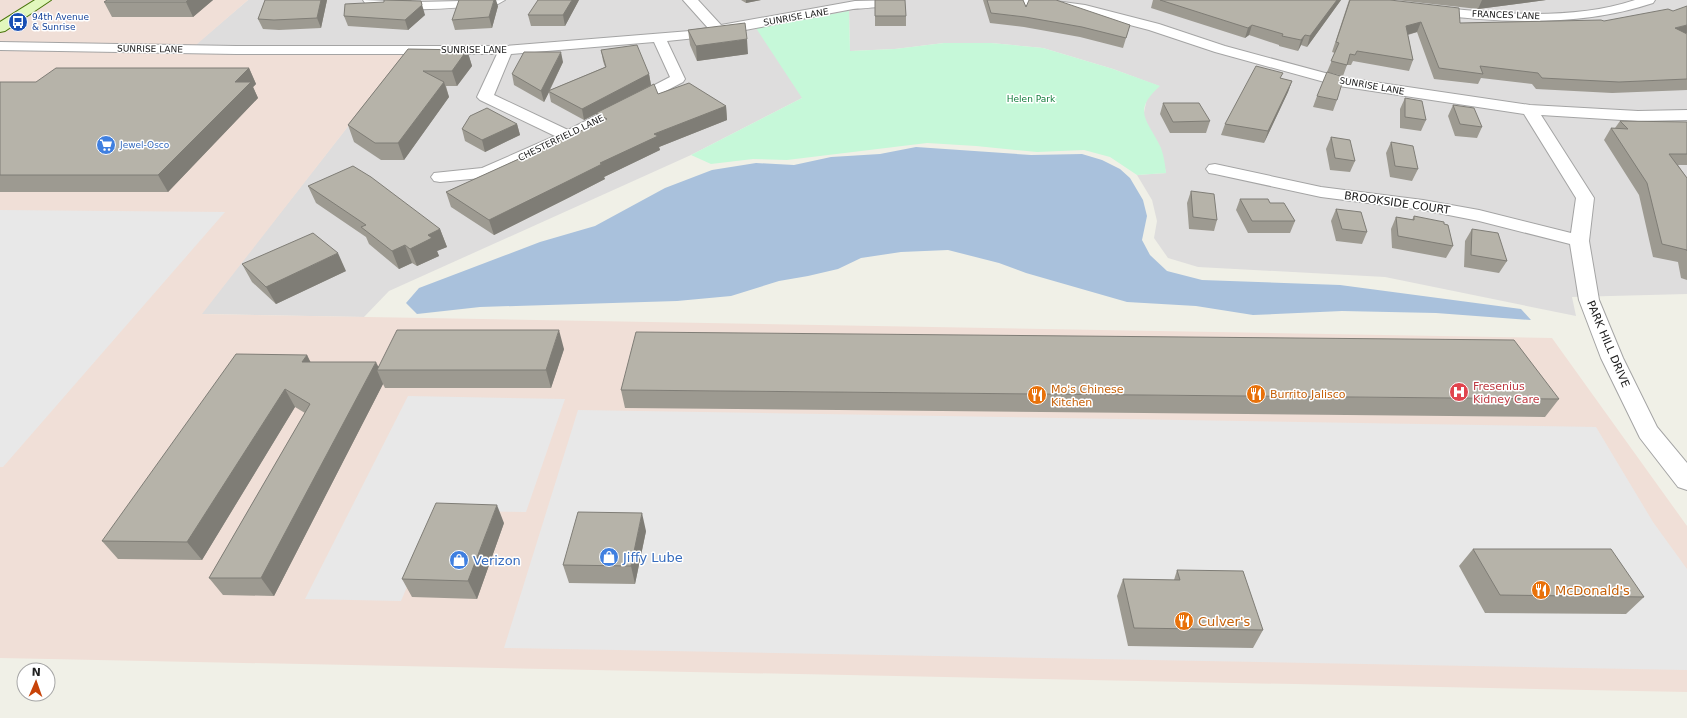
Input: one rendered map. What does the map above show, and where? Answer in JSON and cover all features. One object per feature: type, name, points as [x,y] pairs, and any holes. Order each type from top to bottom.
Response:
[{"type":"street","points":[[0,28],[44,0]]},
{"type":"street","points":[[370,0],[390,5],[410,6],[498,0]]},
{"type":"street","points":[[690,0],[702,11],[718,31]]},
{"type":"street","name":"SUNRISE LANE","points":[[0,46],[236,50],[506,50],[659,38],[718,31],[896,0]]},
{"type":"street","name":"SUNRISE LANE","points":[[1018,0],[1085,9],[1154,27],[1243,56],[1339,81],[1530,110],[1638,116],[1687,115]]},
{"type":"street","name":"FRANCES LANE","points":[[1414,8],[1452,14],[1538,17],[1602,12],[1648,0]]},
{"type":"street","name":"CHESTERFIELD LANE","points":[[440,177],[485,173],[568,136],[678,79],[659,38]]},
{"type":"street","points":[[506,50],[486,97],[568,136]]},
{"type":"street","name":"PARK HILL DRIVE","points":[[1530,110],[1585,198],[1579,241],[1589,300],[1612,358],[1648,432],[1687,480]]},
{"type":"street","name":"BROOKSIDE COURT","points":[[1215,169],[1321,192],[1423,205],[1472,214],[1579,241]]},
{"type":"shaded area","points":[[0,0],[248,0],[196,45],[410,47],[202,314],[1552,338],[1687,526],[1687,692],[0,658]]},
{"type":"shaded area","points":[[248,0],[1687,0],[1687,294],[1572,297],[1576,316],[1385,277],[1198,267],[1168,258],[1154,238],[1157,221],[1152,200],[1137,175],[1166,173],[1161,150],[1143,117],[1147,98],[1159,86],[1113,69],[1043,48],[991,43],[944,43],[895,49],[850,51],[849,11],[802,98],[691,155],[389,291],[364,317],[201,314],[410,47],[195,45]]},
{"type":"shaded area","points":[[0,210],[225,212],[3,467],[0,467]]},
{"type":"shaded area","points":[[408,396],[565,399],[526,512],[439,511],[401,601],[305,599]]},
{"type":"shaded area","points":[[578,410],[1596,427],[1653,522],[1687,569],[1687,670],[504,648]]},
{"type":"green space","name":"Helen Park","points":[[849,11],[850,51],[895,49],[944,43],[991,43],[1043,48],[1113,69],[1160,86],[1151,95],[1144,110],[1147,123],[1161,148],[1166,173],[1137,175],[1110,157],[1084,150],[1037,152],[927,143],[787,160],[753,159],[711,164],[691,155],[802,98],[756,28]]},
{"type":"water","points":[[916,147],[1031,155],[1082,154],[1102,160],[1120,169],[1130,178],[1143,200],[1147,216],[1142,240],[1150,255],[1167,271],[1202,280],[1340,285],[1521,309],[1531,320],[1436,313],[1342,311],[1253,315],[1196,306],[1127,302],[1026,273],[999,263],[948,250],[901,252],[861,258],[838,269],[779,281],[731,296],[677,301],[480,307],[417,314],[406,303],[419,288],[540,242],[595,226],[665,188],[712,170],[756,163],[794,165],[831,157],[880,154]]},
{"type":"building","points":[[107,0],[188,0],[186,2],[104,2]]},
{"type":"building","points":[[265,0],[321,0],[317,18],[274,20],[258,19]]},
{"type":"building","points":[[384,0],[421,1],[422,5],[405,20],[344,16],[345,4],[384,2]]},
{"type":"building","points":[[459,0],[494,0],[489,17],[452,20]]},
{"type":"building","points":[[538,0],[572,0],[563,15],[528,15]]},
{"type":"building","points":[[875,0],[905,0],[906,16],[875,16]]},
{"type":"building","points":[[987,0],[1023,0],[1026,7],[1029,0],[1056,0],[1130,25],[1126,38],[1082,27],[1025,17],[991,13]]},
{"type":"building","points":[[1160,0],[1337,0],[1310,36],[1305,35],[1301,40],[1282,36],[1283,34],[1252,25],[1248,28]]},
{"type":"building","points":[[1350,0],[1390,0],[1459,8],[1460,23],[1604,21],[1668,9],[1673,11],[1687,6],[1687,25],[1675,28],[1687,34],[1687,79],[1619,82],[1542,78],[1538,73],[1480,66],[1483,74],[1439,68],[1421,22],[1406,26],[1413,60],[1357,51],[1355,55],[1350,54],[1347,65],[1331,61],[1339,43],[1336,42]]},
{"type":"building","points":[[745,23],[747,39],[696,46],[688,30]]},
{"type":"building","points":[[637,45],[649,74],[582,109],[548,91],[606,67],[601,50]]},
{"type":"building","points":[[408,49],[467,50],[452,71],[423,71],[444,82],[398,143],[375,143],[348,125]]},
{"type":"building","points":[[524,52],[561,52],[541,91],[512,74]]},
{"type":"building","points":[[1256,66],[1283,73],[1280,78],[1292,81],[1268,131],[1225,124]]},
{"type":"building","name":"Jewel-Osco","points":[[56,68],[249,68],[235,82],[251,82],[158,175],[0,175],[0,82],[36,82]]},
{"type":"building","points":[[1327,72],[1344,77],[1337,100],[1317,96]]},
{"type":"building","points":[[689,83],[726,106],[654,134],[658,136],[600,163],[602,164],[489,220],[446,192],[607,119],[596,113],[654,84],[658,94]]},
{"type":"building","points":[[1405,98],[1422,101],[1426,120],[1405,117]]},
{"type":"building","points":[[1163,103],[1199,103],[1210,121],[1173,122]]},
{"type":"building","points":[[1453,105],[1474,108],[1482,127],[1460,124]]},
{"type":"building","points":[[487,108],[517,124],[482,140],[462,129],[470,116]]},
{"type":"building","points":[[1620,121],[1687,122],[1687,154],[1669,154],[1687,178],[1687,250],[1662,244],[1647,183],[1611,128],[1628,129]]},
{"type":"building","points":[[1331,137],[1350,140],[1355,161],[1335,158]]},
{"type":"building","points":[[1391,142],[1413,146],[1418,169],[1395,166]]},
{"type":"building","points":[[353,166],[371,177],[440,229],[428,235],[432,238],[410,249],[405,245],[392,251],[361,227],[366,225],[308,186]]},
{"type":"building","points":[[1191,191],[1214,194],[1217,220],[1193,217]]},
{"type":"building","points":[[1240,199],[1268,199],[1270,203],[1284,203],[1295,221],[1252,221]]},
{"type":"building","points":[[1336,209],[1361,212],[1367,232],[1342,229]]},
{"type":"building","points":[[1414,216],[1444,222],[1444,224],[1448,225],[1453,246],[1398,236],[1396,217],[1414,220]]},
{"type":"building","points":[[1472,229],[1498,233],[1507,261],[1471,255]]},
{"type":"building","points":[[313,233],[338,253],[266,287],[242,264]]},
{"type":"building","points":[[397,330],[559,330],[546,370],[377,370]]},
{"type":"building","points":[[636,332],[1514,340],[1559,399],[621,390]]},
{"type":"building","points":[[236,354],[307,355],[302,362],[376,362],[261,578],[209,578],[310,404],[285,389],[187,542],[102,541]]},
{"type":"building","points":[[436,503],[497,505],[468,581],[402,579]]},
{"type":"building","points":[[578,512],[642,513],[631,566],[563,565]]},
{"type":"building","points":[[1473,549],[1611,549],[1644,597],[1500,595]]},
{"type":"building","name":"Culver's","points":[[1177,570],[1243,571],[1263,630],[1134,628],[1123,579],[1180,580]]},
{"type":"place","name":"94th Avenue & Sunrise","points":[[18,22]]},
{"type":"place","name":"Jewel-Osco","points":[[106,145]]},
{"type":"place","name":"Fresenius Kidney Care","points":[[1459,392]]},
{"type":"place","name":"Burrito Jalisco","points":[[1256,394]]},
{"type":"place","name":"Mo's Chinese Kitchen","points":[[1037,395]]},
{"type":"place","name":"Jiffy Lube","points":[[609,557]]},
{"type":"place","name":"Verizon","points":[[459,560]]},
{"type":"place","name":"McDonald's","points":[[1541,590]]},
{"type":"place","name":"Culver's","points":[[1184,621]]}]
